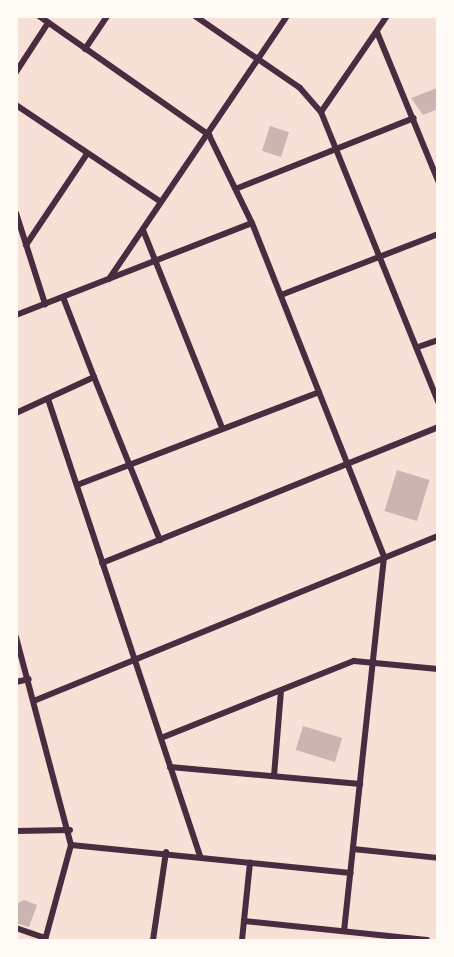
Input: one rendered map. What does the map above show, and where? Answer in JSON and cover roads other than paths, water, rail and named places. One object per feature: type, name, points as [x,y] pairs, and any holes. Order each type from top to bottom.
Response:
[{"type":"street","points":[[39,16],[209,135],[237,188],[252,223],[319,392],[350,462],[384,556],[370,661],[360,784],[344,931]]},
{"type":"street","points":[[85,49],[107,16]]},
{"type":"street","points":[[195,16],[300,88],[321,112],[418,347],[438,402]]},
{"type":"street","points":[[109,279],[209,135],[287,16]]},
{"type":"street","points":[[321,112],[387,16]]},
{"type":"street","points":[[16,72],[48,24]]},
{"type":"street","points":[[377,32],[438,181]]},
{"type":"street","points":[[16,105],[161,202]]},
{"type":"street","points":[[237,188],[414,118]]},
{"type":"street","points":[[26,244],[87,154]]},
{"type":"street","points":[[16,213],[45,304]]},
{"type":"street","points":[[16,315],[252,223]]},
{"type":"street","points":[[143,230],[222,428]]},
{"type":"street","points":[[282,296],[438,234]]},
{"type":"street","points":[[63,297],[160,540]]},
{"type":"street","points":[[418,347],[438,340]]},
{"type":"street","points":[[16,413],[94,377]]},
{"type":"street","points":[[77,485],[319,392]]},
{"type":"street","points":[[48,399],[200,856]]},
{"type":"street","points":[[102,563],[438,427]]},
{"type":"street","points":[[36,700],[384,556],[438,536]]},
{"type":"street","points":[[16,637],[36,700],[70,830],[71,845],[45,939],[16,928]]},
{"type":"street","points":[[160,738],[281,691],[341,664],[370,661],[438,669]]},
{"type":"street","points":[[16,682],[29,679]]},
{"type":"street","points":[[274,776],[281,691]]},
{"type":"street","points":[[170,767],[360,784]]},
{"type":"street","points":[[16,831],[70,830]]},
{"type":"street","points":[[71,845],[166,852],[351,873]]},
{"type":"street","points":[[353,849],[438,858]]},
{"type":"street","points":[[153,940],[166,852]]},
{"type":"street","points":[[242,940],[250,862]]},
{"type":"street","points":[[244,921],[428,940]]}]
